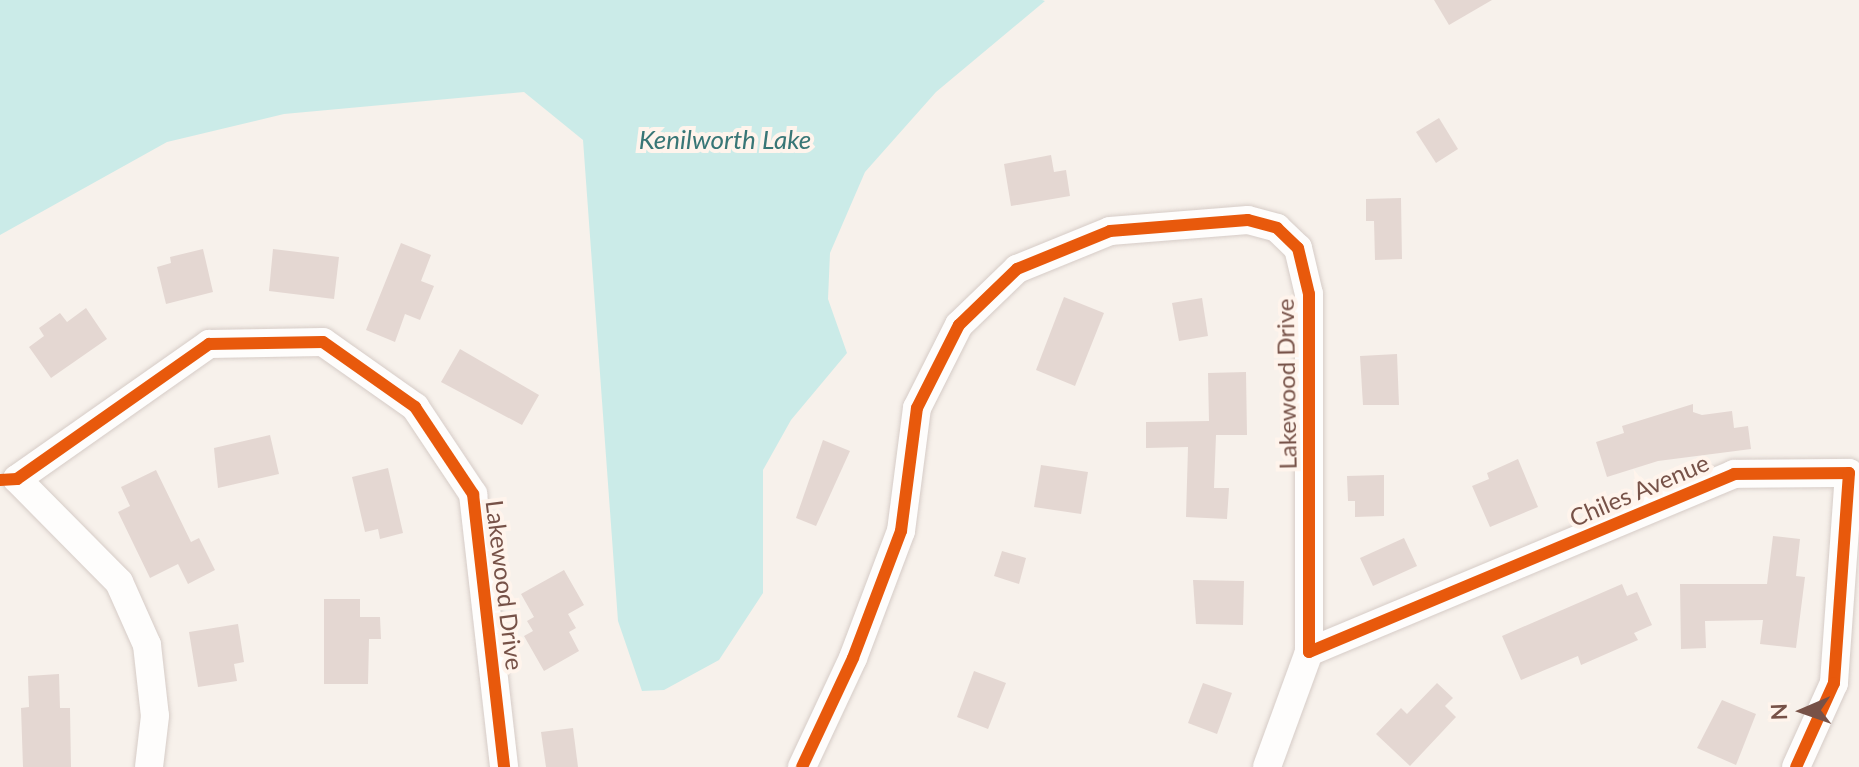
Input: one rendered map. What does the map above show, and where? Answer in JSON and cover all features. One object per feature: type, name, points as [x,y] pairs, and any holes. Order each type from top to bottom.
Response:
[{"type":"street","name":"Lakewood Drive","points":[[802,767],[853,658],[901,531],[917,408],[959,325],[1017,269],[1110,231],[1248,220],[1277,228],[1298,248],[1309,294],[1309,652],[1267,767]]},
{"type":"street","name":"Lakewood Drive","points":[[8,480],[209,344],[323,342],[415,407],[473,494],[504,767]]},
{"type":"street","name":"Chiles Avenue","points":[[1309,652],[1734,474],[1849,473],[1834,683],[1796,767]]},
{"type":"street","points":[[8,480],[119,582],[147,645],[155,716],[149,767]]},
{"type":"water","name":"Kenilworth Lake","points":[[0,0],[1045,1],[936,92],[865,172],[830,253],[828,299],[847,353],[791,420],[763,470],[763,593],[719,660],[664,690],[642,691],[618,621],[583,140],[524,92],[284,114],[167,142],[0,235]]},
{"type":"building","points":[[1434,0],[1492,0],[1449,25]]},
{"type":"building","points":[[1439,118],[1458,149],[1436,163],[1416,132]]},
{"type":"building","points":[[1051,155],[1054,172],[1066,170],[1070,196],[1011,206],[1004,164]]},
{"type":"building","points":[[1401,198],[1402,259],[1375,260],[1374,221],[1366,221],[1366,199]]},
{"type":"building","points":[[401,243],[431,255],[421,281],[434,286],[420,320],[405,314],[395,342],[366,330]]},
{"type":"building","points":[[203,249],[213,292],[166,304],[157,267],[171,263],[170,257]]},
{"type":"building","points":[[273,249],[339,257],[334,299],[269,291]]},
{"type":"building","points":[[1064,297],[1104,313],[1075,386],[1036,370]]},
{"type":"building","points":[[1202,298],[1208,336],[1179,341],[1172,303]]},
{"type":"building","points":[[86,308],[107,339],[51,378],[29,347],[44,336],[39,328],[60,313],[67,322]]},
{"type":"building","points":[[460,349],[539,395],[522,425],[441,382]]},
{"type":"building","points":[[1397,354],[1399,405],[1363,405],[1360,356]]},
{"type":"building","points":[[1246,372],[1247,435],[1216,435],[1214,488],[1229,488],[1227,519],[1186,517],[1188,447],[1146,448],[1146,422],[1209,421],[1208,373]]},
{"type":"building","points":[[1693,404],[1693,412],[1702,415],[1732,411],[1734,428],[1748,426],[1751,449],[1658,461],[1607,477],[1596,442],[1624,433],[1622,426]]},
{"type":"building","points":[[270,435],[279,474],[218,488],[214,448]]},
{"type":"building","points":[[823,440],[850,451],[816,526],[796,518]]},
{"type":"building","points":[[1518,459],[1538,507],[1490,527],[1472,486],[1489,479],[1487,473]]},
{"type":"building","points":[[1041,465],[1088,472],[1081,514],[1034,507]]},
{"type":"building","points":[[388,468],[403,533],[380,539],[378,529],[365,532],[352,477]]},
{"type":"building","points":[[156,470],[191,542],[199,538],[215,570],[188,584],[178,564],[150,578],[118,512],[130,506],[121,487]]},
{"type":"building","points":[[1384,475],[1384,516],[1355,517],[1355,501],[1348,501],[1347,476]]},
{"type":"building","points":[[1773,536],[1800,539],[1796,576],[1805,577],[1796,648],[1760,644],[1763,620],[1705,621],[1706,648],[1681,649],[1680,584],[1767,584]]},
{"type":"building","points":[[1404,538],[1417,566],[1373,586],[1360,558]]},
{"type":"building","points":[[1002,551],[1026,558],[1019,584],[994,576]]},
{"type":"building","points":[[564,570],[584,605],[568,614],[576,628],[569,632],[579,651],[544,671],[524,636],[533,631],[527,621],[534,617],[521,594]]},
{"type":"building","points":[[1193,580],[1244,581],[1243,625],[1196,624]]},
{"type":"building","points":[[1622,584],[1627,596],[1637,592],[1652,625],[1634,633],[1638,640],[1581,665],[1578,656],[1521,680],[1502,636]]},
{"type":"building","points":[[324,599],[360,599],[360,617],[380,617],[381,639],[369,639],[368,684],[324,684]]},
{"type":"building","points":[[238,624],[244,662],[234,664],[237,681],[198,687],[189,632]]},
{"type":"building","points":[[974,671],[1006,683],[988,729],[957,717]]},
{"type":"building","points":[[59,674],[60,708],[70,708],[71,767],[23,767],[21,708],[29,707],[28,676]]},
{"type":"building","points":[[1203,683],[1232,693],[1217,734],[1188,723]]},
{"type":"building","points":[[1437,683],[1453,698],[1445,706],[1456,717],[1410,766],[1376,734],[1401,708],[1407,714]]},
{"type":"building","points":[[1722,700],[1756,714],[1736,765],[1697,748]]},
{"type":"building","points":[[573,728],[578,767],[546,767],[541,732]]},
{"type":"cycle path","points":[[802,767],[853,658],[901,531],[917,408],[959,325],[1017,269],[1110,231],[1248,220],[1277,228],[1298,248],[1309,294],[1309,652],[1734,474],[1849,473],[1834,683],[1796,767]]},
{"type":"cycle path","points":[[0,480],[17,479],[209,344],[323,342],[415,407],[473,494],[504,767]]}]
